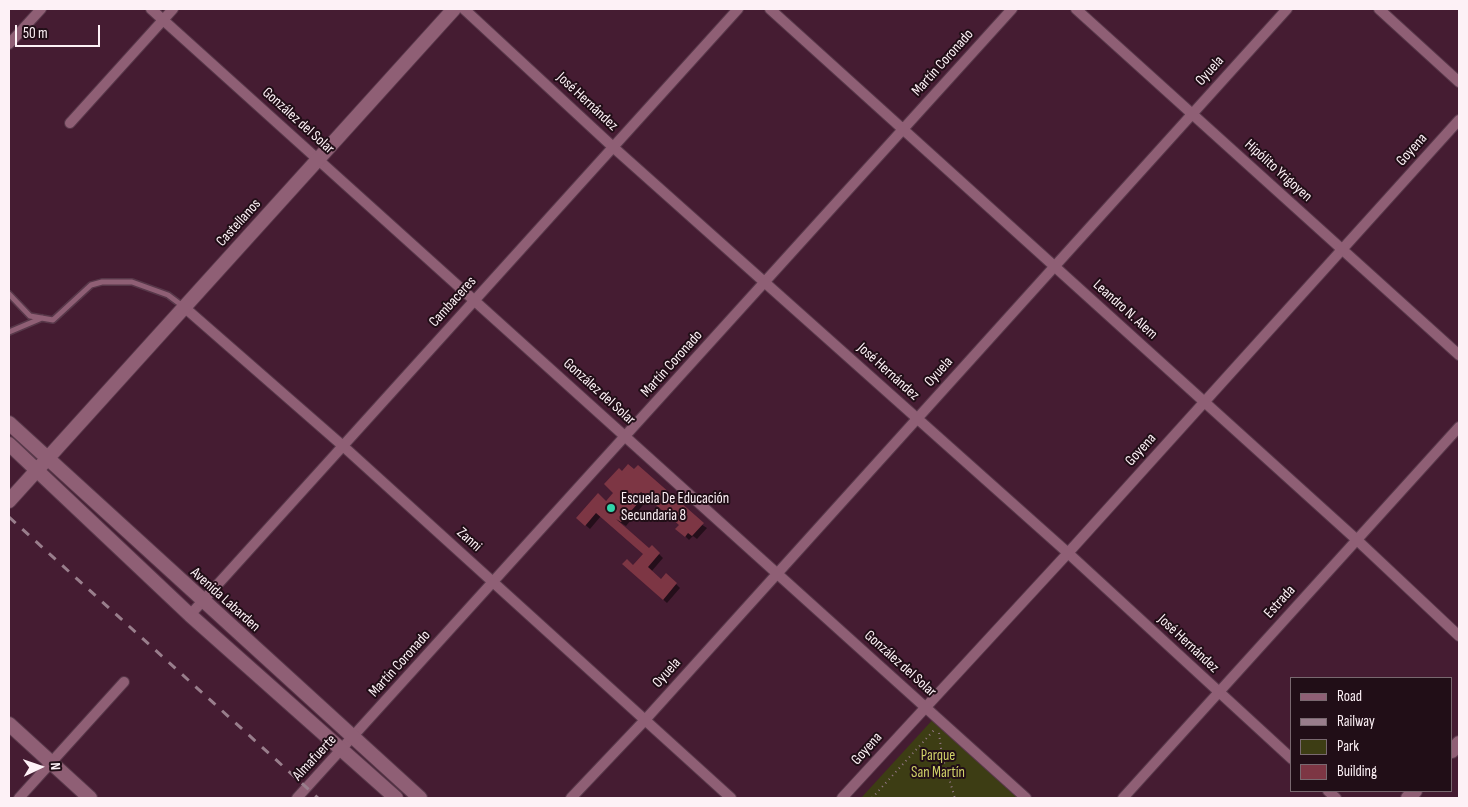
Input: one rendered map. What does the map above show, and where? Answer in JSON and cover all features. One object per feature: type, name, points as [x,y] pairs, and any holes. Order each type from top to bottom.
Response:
[{"type":"street","points":[[9,44],[41,9]]},
{"type":"street","name":"González del Solar","points":[[151,9],[1026,798]]},
{"type":"street","points":[[70,123],[174,9]]},
{"type":"street","name":"Castellanos","points":[[9,501],[454,9]]},
{"type":"street","name":"José Hernández","points":[[464,9],[614,147],[1068,553],[1218,693],[1290,756]]},
{"type":"street","name":"Cambaceres","points":[[190,615],[204,603],[738,9]]},
{"type":"street","name":"Leandro N. Alem","points":[[770,9],[1357,540],[1459,636]]},
{"type":"street","name":"Martín Coronado","points":[[354,739],[1012,9]]},
{"type":"street","name":"Hipólito Yrigoyen","points":[[1076,9],[1459,355]]},
{"type":"street","name":"Oyuela","points":[[571,798],[645,720],[1287,9]]},
{"type":"street","points":[[1379,9],[1459,82]]},
{"type":"street","name":"Goyena","points":[[842,798],[1068,553],[1459,120]]},
{"type":"street","name":"Zanni","points":[[184,307],[344,446],[731,798]]},
{"type":"street","name":"Avenida Labarden","points":[[9,423],[204,603],[420,798]]},
{"type":"street","name":"Estrada","points":[[1123,798],[1459,427]]},
{"type":"street","points":[[9,444],[190,615],[396,798]]},
{"type":"street","points":[[19,798],[124,682]]},
{"type":"street","points":[[9,724],[90,798]]},
{"type":"street","name":"Almafuerte","points":[[297,798],[354,739]]},
{"type":"lane","points":[[9,294],[30,316],[53,320],[91,285],[102,282],[132,282],[168,295],[184,307]]},
{"type":"lane","points":[[9,332],[42,318]]},
{"type":"path","points":[[872,798],[941,722]]},
{"type":"path","points":[[941,722],[938,731],[942,756],[955,798]]},
{"type":"green space","name":"Parque San Martín","points":[[936,716],[1025,798],[861,798]]},
{"type":"building","points":[[628,464],[634,469],[638,465],[704,523],[692,536],[688,533],[685,537],[675,529],[679,525],[641,492],[636,497],[640,501],[621,522],[616,519],[649,548],[652,545],[660,553],[648,567],[661,579],[666,573],[677,583],[663,600],[622,564],[627,559],[633,565],[643,554],[596,513],[585,526],[576,518],[598,493],[606,501],[613,493],[604,484],[619,468],[622,471]]},
{"type":"railway","points":[[9,517],[318,798]]},
{"type":"place","name":"Escuela De Educación Secundaria 8","points":[[611,508]]}]
